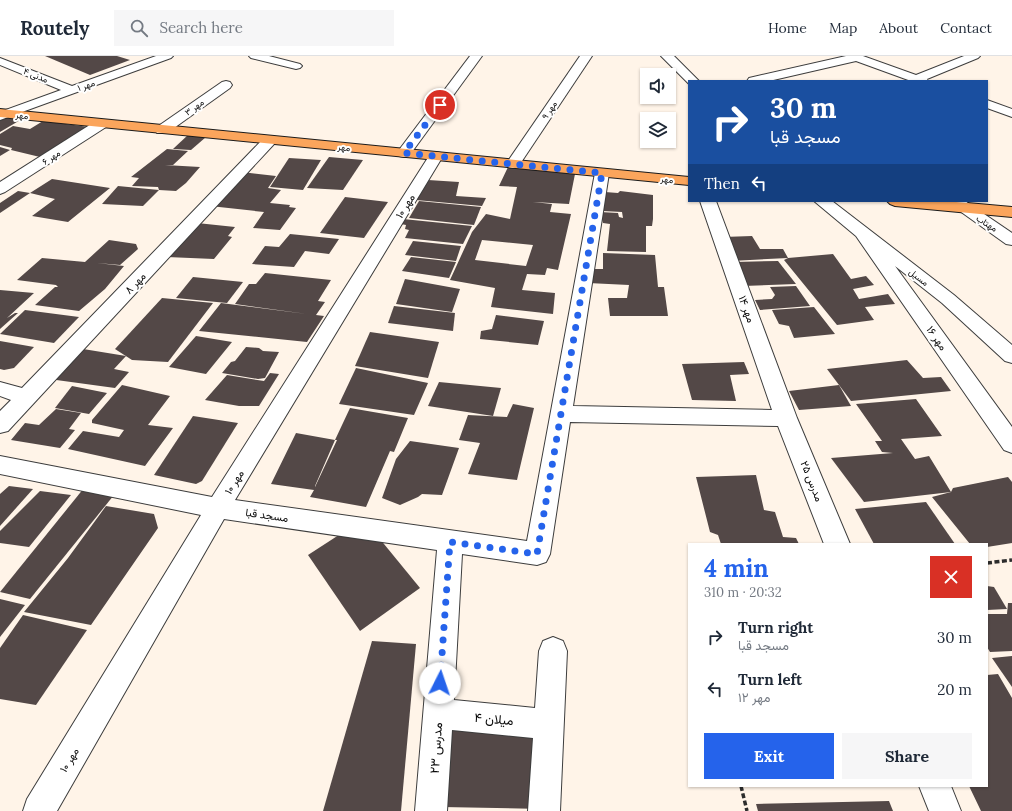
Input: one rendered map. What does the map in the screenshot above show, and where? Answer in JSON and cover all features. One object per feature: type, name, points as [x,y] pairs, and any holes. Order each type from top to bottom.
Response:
[{"type":"main road","name":"مهر","points":[[2,114],[688,181]]},
{"type":"main road","points":[[916,202],[958,204],[1012,212]]},
{"type":"street","name":"مهر ۱","points":[[2,114],[163,56]]},
{"type":"street","points":[[255,56],[296,66]]},
{"type":"street","points":[[404,153],[476,56]]},
{"type":"street","name":"مهر ۹","points":[[513,164],[586,56]]},
{"type":"street","points":[[667,56],[692,80]]},
{"type":"street","points":[[758,80],[854,57],[919,80],[974,56]]},
{"type":"street","name":"مدنی ۴","points":[[0,61],[72,90]]},
{"type":"street","points":[[785,74],[794,80]]},
{"type":"street","name":"مهر ۳","points":[[162,130],[226,85]]},
{"type":"street","points":[[988,104],[1012,113]]},
{"type":"street","name":"مهر ۶","points":[[0,189],[101,124]]},
{"type":"street","name":"مهر ۸","points":[[0,425],[270,140]]},
{"type":"street","name":"مهر ۱۰","points":[[39,811],[218,508],[436,156]]},
{"type":"street","points":[[602,173],[560,414],[786,418]]},
{"type":"street","name":"مهر ۱۴","points":[[708,202],[786,418]]},
{"type":"street","name":"مسیل","points":[[823,202],[948,299],[1012,356]]},
{"type":"street","name":"مهتاب","points":[[958,204],[1012,240]]},
{"type":"street","name":"مهر ۱۶","points":[[862,232],[1012,444]]},
{"type":"street","points":[[0,389],[27,397]]},
{"type":"street","name":"مسجد قبا","points":[[0,465],[218,508],[537,554],[560,414]]},
{"type":"street","name":"مدرس ۲۵","points":[[786,418],[837,543]]},
{"type":"street","name":"مدرس ۲۳","points":[[431,811],[450,542]]},
{"type":"street","points":[[544,811],[553,651]]},
{"type":"street","name":"میلان ۴","points":[[438,714],[549,724]]},
{"type":"street","points":[[934,787],[945,811]]},
{"type":"path","points":[[988,563],[1012,560]]},
{"type":"path","points":[[741,787],[747,811]]},
{"type":"building","points":[[45,56],[117,56],[130,60],[90,75]]},
{"type":"building","points":[[0,118],[22,119],[0,132]]},
{"type":"building","points":[[43,121],[89,127],[40,157],[11,150],[12,148],[0,145],[0,134],[13,126],[30,129]]},
{"type":"building","points":[[189,134],[206,137],[191,150],[173,149]]},
{"type":"building","points":[[0,147],[10,150],[0,156]]},
{"type":"building","points":[[167,149],[188,151],[173,165],[165,165],[200,167],[186,183],[176,191],[159,190],[158,187],[132,186],[139,178],[131,177]]},
{"type":"building","points":[[329,157],[363,160],[343,190],[307,188]]},
{"type":"building","points":[[289,158],[321,160],[303,190],[270,187]]},
{"type":"building","points":[[508,167],[575,174],[569,204],[533,202],[552,204],[550,212],[571,214],[558,270],[547,268],[545,275],[527,274],[522,290],[555,293],[553,314],[491,307],[495,288],[450,280],[472,232],[486,214],[510,219],[517,187],[499,186]],"holes":[[[482,240],[533,245],[526,266],[475,260]]]},
{"type":"building","points":[[242,172],[276,176],[268,188],[281,190],[270,203],[290,205],[289,207],[296,208],[280,230],[253,228],[264,212],[210,206]]},
{"type":"building","points":[[52,179],[110,188],[68,222],[32,216],[55,199],[30,193]]},
{"type":"building","points":[[428,180],[459,182],[456,196],[486,198],[482,206],[416,200]]},
{"type":"building","points":[[118,186],[159,190],[143,206],[102,204]]},
{"type":"building","points":[[18,191],[30,193],[0,213],[0,203]]},
{"type":"building","points":[[620,191],[653,195],[652,226],[646,226],[646,252],[607,251],[610,224],[603,223],[600,212],[618,213],[619,217],[623,218],[622,212],[603,211],[605,192],[618,193]]},
{"type":"building","points":[[345,197],[388,202],[364,238],[320,233]]},
{"type":"building","points":[[419,201],[481,207],[474,225],[409,218]]},
{"type":"building","points":[[403,219],[472,226],[463,244],[405,238],[409,230],[405,229],[406,225],[401,224]]},
{"type":"building","points":[[197,223],[235,227],[228,236],[232,237],[214,259],[167,257]]},
{"type":"building","points":[[290,234],[339,239],[329,254],[305,251],[294,267],[252,264],[265,246],[279,247]]},
{"type":"building","points":[[752,236],[760,249],[783,249],[788,258],[731,261],[723,237]]},
{"type":"building","points":[[109,240],[136,244],[138,249],[120,265],[97,263],[124,266],[105,289],[79,311],[35,305],[55,287],[58,287],[56,285],[17,280],[42,258],[85,262]]},
{"type":"building","points":[[413,241],[461,246],[456,261],[405,255]]},
{"type":"building","points":[[603,253],[655,255],[658,287],[664,287],[668,316],[610,316],[608,298],[627,298],[629,285],[588,283],[588,269],[603,269]]},
{"type":"building","points":[[833,254],[851,279],[866,276],[874,285],[853,289],[859,299],[888,294],[895,304],[865,307],[874,320],[837,325],[784,260],[788,258]]},
{"type":"building","points":[[411,257],[456,262],[449,278],[402,271]]},
{"type":"building","points":[[778,261],[796,284],[743,286],[734,262]]},
{"type":"building","points":[[265,273],[331,280],[318,301],[325,302],[316,315],[324,316],[307,342],[199,331],[221,303],[307,314],[235,304],[249,284],[256,284]]},
{"type":"building","points":[[193,277],[243,282],[227,303],[176,298]]},
{"type":"building","points":[[405,279],[460,289],[452,312],[396,304]]},
{"type":"building","points":[[796,286],[810,306],[760,310],[755,300],[772,299],[775,295],[770,287]]},
{"type":"building","points":[[0,290],[34,293],[7,318],[15,313],[18,313],[0,329]]},
{"type":"building","points":[[162,298],[213,303],[168,362],[132,360],[115,349]]},
{"type":"building","points":[[394,306],[455,313],[453,331],[388,323]]},
{"type":"building","points":[[814,307],[835,334],[794,338],[789,326],[779,324],[772,310]]},
{"type":"building","points":[[25,310],[79,317],[54,343],[0,334]]},
{"type":"building","points":[[496,315],[544,321],[538,345],[480,339],[481,331],[492,329]]},
{"type":"building","points":[[370,332],[439,342],[428,378],[355,366]]},
{"type":"building","points":[[196,336],[232,342],[206,374],[169,367]]},
{"type":"building","points":[[0,341],[34,347],[14,368],[4,370],[0,369]]},
{"type":"building","points":[[246,347],[259,348],[263,351],[279,352],[265,378],[258,379],[222,373],[231,362],[235,361]]},
{"type":"building","points":[[77,348],[126,356],[114,369],[129,372],[115,388],[49,379]]},
{"type":"building","points":[[907,360],[923,378],[941,377],[951,391],[851,401],[827,369]]},
{"type":"building","points":[[744,362],[749,374],[730,375],[736,401],[692,400],[682,364]]},
{"type":"building","points":[[356,368],[428,383],[414,415],[339,404]]},
{"type":"building","points":[[270,373],[279,374],[259,406],[239,406],[205,400],[227,375],[264,381]]},
{"type":"building","points":[[439,382],[501,388],[493,416],[428,406]]},
{"type":"building","points":[[122,385],[170,396],[148,425],[173,428],[145,466],[68,449],[83,431],[119,437],[124,430],[92,423],[92,420]]},
{"type":"building","points":[[839,385],[851,406],[799,410],[789,391]]},
{"type":"building","points":[[72,386],[107,393],[89,414],[55,408]]},
{"type":"building","points":[[916,399],[942,436],[901,439],[915,459],[929,456],[951,492],[864,502],[831,458],[893,453],[882,452],[875,441],[882,441],[856,404]]},
{"type":"building","points":[[513,404],[534,408],[517,480],[468,474],[480,443],[459,440],[468,415],[507,417]]},
{"type":"building","points":[[350,408],[408,418],[394,452],[390,451],[366,507],[310,497],[314,490],[271,484],[296,433],[335,440]],"holes":[[[335,440],[337,440],[315,487]]]},
{"type":"building","points":[[56,409],[81,413],[69,429],[75,430],[60,448],[11,440],[25,423],[39,425]]},
{"type":"building","points":[[193,416],[238,423],[202,481],[196,484],[154,475]]},
{"type":"building","points":[[410,441],[459,448],[442,495],[422,494],[400,505],[382,498],[396,459]]},
{"type":"building","points":[[756,475],[764,510],[775,512],[783,537],[796,538],[798,543],[721,543],[718,535],[710,532],[696,477]]},
{"type":"building","points":[[1008,477],[1012,482],[1012,543],[988,547],[988,543],[969,543],[932,497],[951,492],[953,488]]},
{"type":"building","points":[[9,486],[33,489],[0,526],[0,494]]},
{"type":"building","points":[[84,488],[114,495],[30,599],[0,592]]},
{"type":"building","points":[[40,491],[71,495],[29,547],[0,543],[0,531]]},
{"type":"building","points":[[926,502],[954,543],[873,543],[855,509]]},
{"type":"building","points":[[106,506],[154,514],[158,528],[91,625],[24,612],[68,558]]},
{"type":"building","points":[[345,531],[375,533],[420,588],[360,631],[308,555]]},
{"type":"building","points":[[988,586],[994,587],[1007,609],[988,610]]},
{"type":"building","points":[[0,599],[25,605],[0,637]]},
{"type":"building","points":[[1008,603],[1012,603],[1012,651],[990,652],[988,649],[988,614],[1007,614]]},
{"type":"building","points":[[23,615],[87,630],[36,705],[0,699],[0,648]]},
{"type":"building","points":[[372,641],[416,644],[401,811],[323,811]]},
{"type":"building","points":[[1012,656],[1012,687],[992,658]]},
{"type":"building","points":[[998,674],[1012,698],[1012,811],[981,811],[969,787],[988,787],[988,675]]},
{"type":"building","points":[[549,725],[543,809],[442,807],[451,727]]},
{"type":"building","points":[[889,801],[893,811],[758,811],[756,804]]},
{"type":"route","points":[[440,105],[404,153],[602,173],[537,554],[450,542],[440,683]]}]
